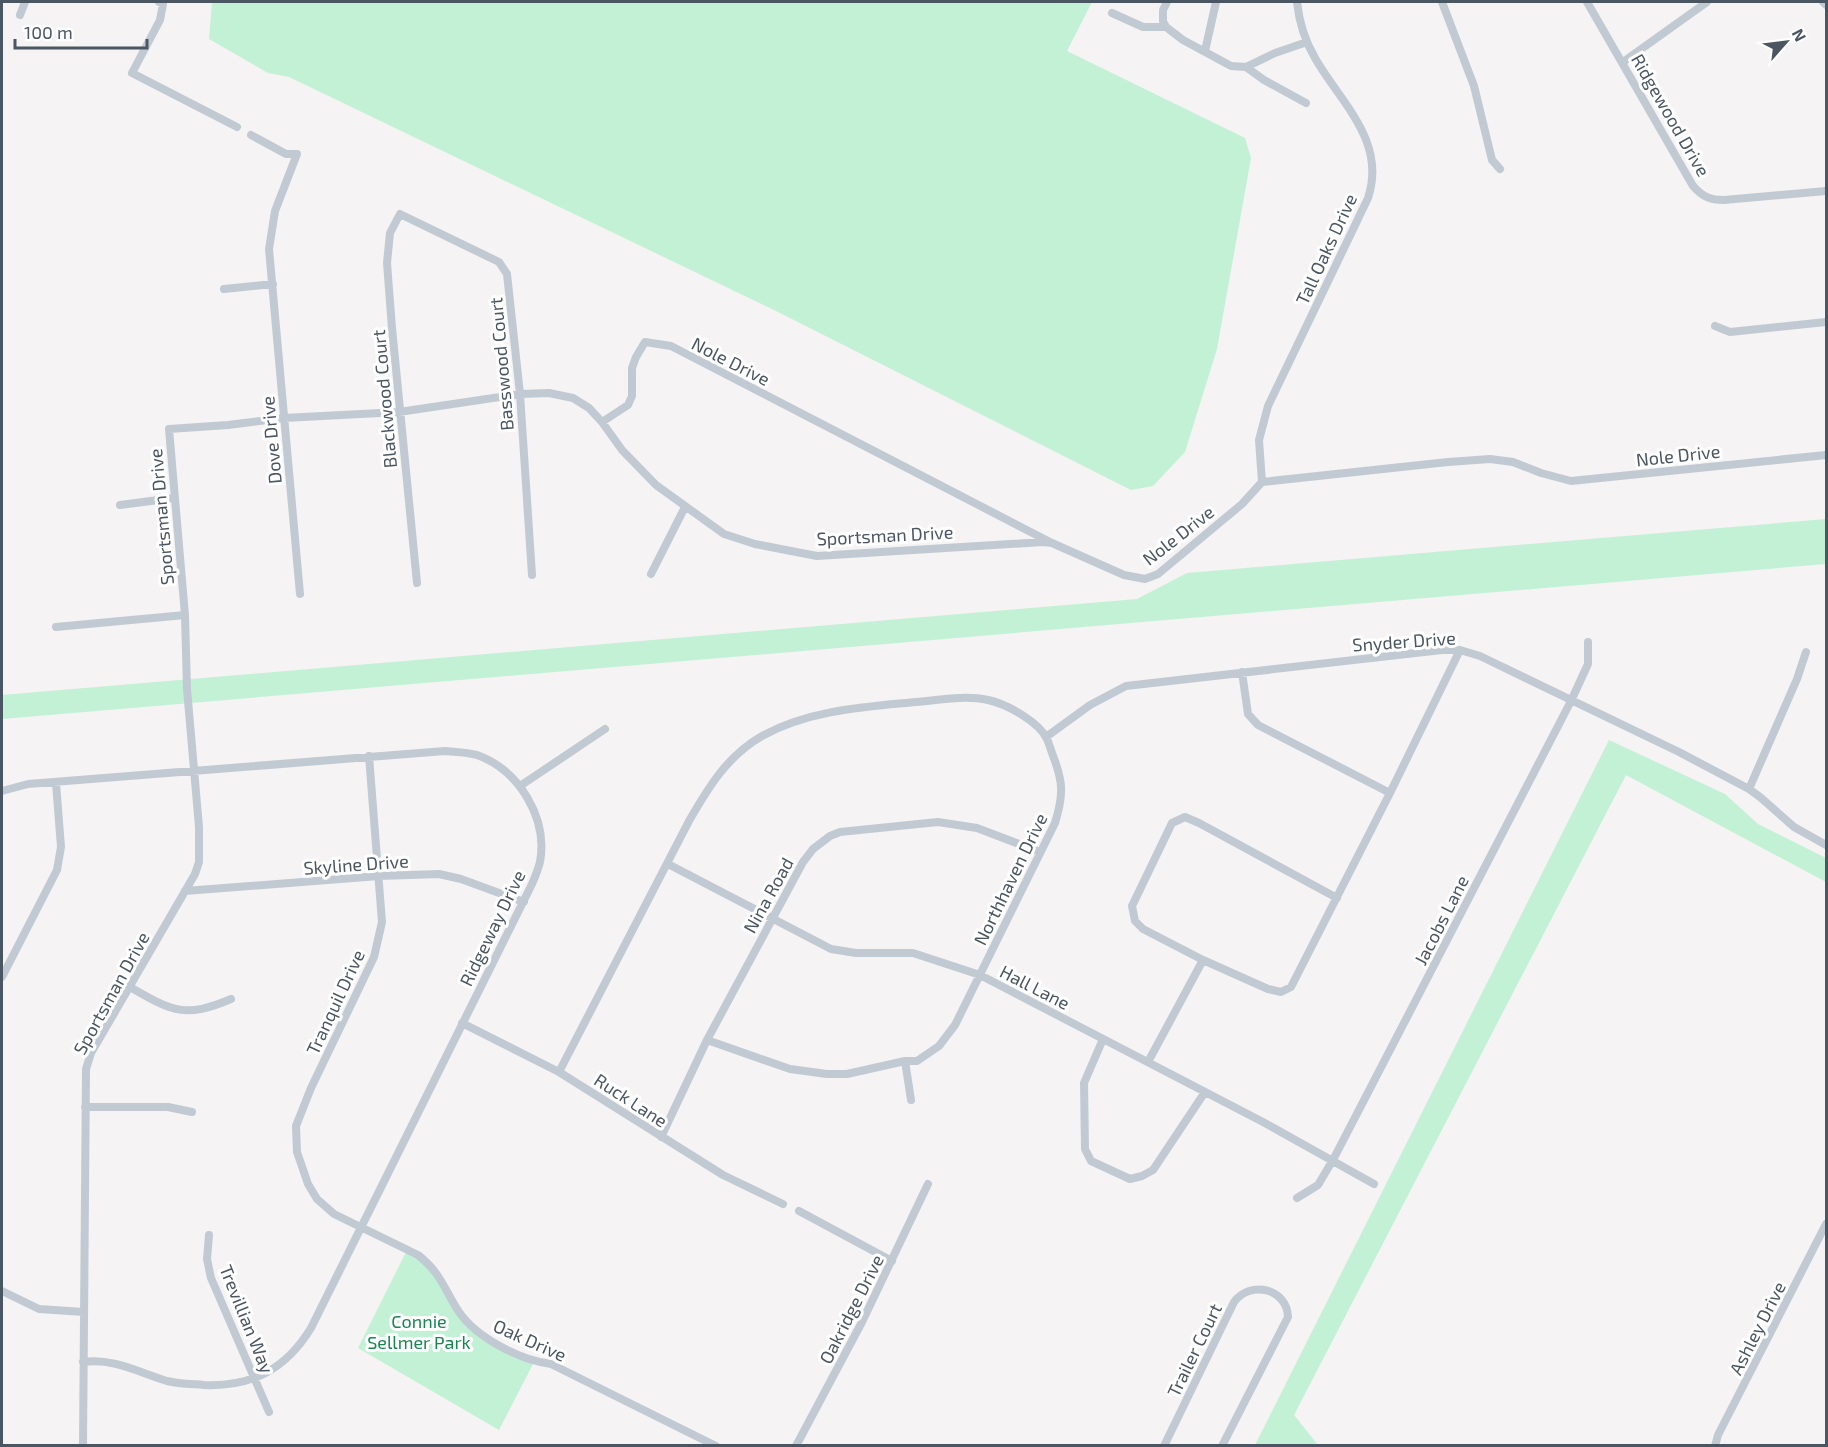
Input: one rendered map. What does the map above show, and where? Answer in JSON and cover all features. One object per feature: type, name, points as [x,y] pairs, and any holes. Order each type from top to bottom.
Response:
[{"type":"street","points":[[20,15],[25,2]]},
{"type":"street","points":[[159,2],[163,4],[160,20],[132,74],[237,127]]},
{"type":"street","points":[[1167,2],[1163,10],[1163,21],[1166,27],[1183,40],[1231,66],[1246,67],[1275,53],[1307,42]]},
{"type":"street","points":[[1205,51],[1216,2]]},
{"type":"street","name":"Tall Oaks Drive","points":[[1262,482],[1259,440],[1268,406],[1358,219],[1368,197],[1371,181],[1371,159],[1359,123],[1314,58],[1304,34],[1298,2]]},
{"type":"street","points":[[1442,2],[1474,86],[1492,160],[1500,169]]},
{"type":"street","name":"Ridgewood Drive","points":[[1587,2],[1693,186],[1701,195],[1712,200],[1724,200],[1827,191]]},
{"type":"street","points":[[1623,62],[1707,2]]},
{"type":"street","points":[[1823,2],[1827,5]]},
{"type":"street","points":[[1112,13],[1143,27],[1166,27]]},
{"type":"street","points":[[1246,67],[1264,80],[1306,103]]},
{"type":"street","name":"Dove Drive","points":[[251,135],[286,154],[297,154],[275,211],[269,249],[300,594]]},
{"type":"street","name":"Basswood Court","points":[[400,214],[499,262],[507,274],[520,394],[532,575]]},
{"type":"street","name":"Blackwood Court","points":[[400,214],[390,233],[387,263],[399,412],[417,583]]},
{"type":"street","points":[[224,289],[273,284]]},
{"type":"street","points":[[1715,326],[1730,332],[1827,322]]},
{"type":"street","name":"Nole Drive","points":[[602,422],[628,405],[632,396],[633,368],[636,357],[645,342],[671,346],[1052,543],[1124,575],[1145,579],[1158,574],[1242,504],[1262,482],[1490,459],[1513,462],[1571,481],[1827,455]]},
{"type":"street","name":"Sportsman Drive","points":[[83,1446],[86,1069],[92,1053],[195,874],[199,862],[199,827],[169,429],[284,418],[399,412],[520,394],[549,393],[573,398],[589,408],[622,450],[657,485],[724,534],[755,544],[817,556],[1052,543]]},
{"type":"street","points":[[120,505],[174,498]]},
{"type":"street","points":[[651,574],[685,507]]},
{"type":"street","points":[[56,627],[184,615]]},
{"type":"street","name":"Jacobs Lane","points":[[1297,1198],[1318,1185],[1332,1162],[1571,701],[1588,664],[1587,642]]},
{"type":"street","name":"Snyder Drive","points":[[1046,737],[1090,705],[1126,686],[1442,650],[1460,650],[1480,656],[1679,752],[1749,789],[1794,827],[1827,845]]},
{"type":"street","points":[[1337,898],[1199,823],[1185,818],[1172,823],[1132,906],[1135,921],[1143,928],[1203,960],[1268,989],[1281,992],[1291,987],[1337,898],[1390,793],[1460,650]]},
{"type":"street","points":[[1749,789],[1797,679],[1806,652]]},
{"type":"street","points":[[1242,672],[1248,714],[1258,725],[1390,793]]},
{"type":"street","name":"Northhaven Drive","points":[[559,1072],[689,821],[720,770],[760,737],[785,725],[843,709],[957,698],[988,700],[1006,706],[1023,715],[1046,737],[1062,791],[1055,823],[955,1026],[939,1046],[917,1061],[905,1061],[847,1074],[826,1074],[790,1069],[707,1040]]},
{"type":"street","points":[[520,786],[605,729]]},
{"type":"street","name":"Ridgeway Drive","points":[[2,791],[28,784],[369,756],[462,752],[477,755],[506,771],[520,786],[533,809],[541,843],[540,862],[524,902],[300,1346],[274,1369],[254,1378],[225,1386],[184,1384],[168,1381],[126,1365],[95,1360],[83,1362]]},
{"type":"street","name":"Tranquil Drive","points":[[361,1228],[334,1214],[317,1199],[303,1174],[297,1152],[296,1126],[311,1088],[374,957],[382,922],[369,756]]},
{"type":"street","points":[[2,977],[57,870],[61,847],[56,783]]},
{"type":"street","name":"Nina Road","points":[[661,1137],[707,1040],[772,919],[808,855],[830,836],[840,832],[938,822],[978,828],[1040,852]]},
{"type":"street","name":"Hall Lane","points":[[668,864],[831,949],[841,952],[913,953],[980,975],[1205,1092],[1374,1184]]},
{"type":"street","name":"Skyline Drive","points":[[185,891],[379,876],[439,874],[461,879],[524,902]]},
{"type":"street","points":[[1148,1062],[1203,960]]},
{"type":"street","points":[[130,987],[167,1007],[191,1012],[207,1009],[231,999]]},
{"type":"street","name":"Ruck Lane","points":[[462,1023],[559,1072],[723,1175],[783,1204]]},
{"type":"street","points":[[1103,1039],[1084,1083],[1085,1149],[1091,1161],[1130,1179],[1153,1170],[1205,1092]]},
{"type":"street","points":[[905,1061],[911,1100]]},
{"type":"street","points":[[85,1107],[168,1107],[192,1112]]},
{"type":"street","name":"Oakridge Drive","points":[[796,1446],[862,1322],[928,1184]]},
{"type":"street","points":[[799,1211],[892,1261]]},
{"type":"street","name":"Ashley Drive","points":[[1715,1446],[1718,1435],[1827,1224]]},
{"type":"street","name":"Oak Drive","points":[[361,1228],[418,1256],[428,1264],[439,1275],[459,1312],[478,1333],[534,1362],[551,1364],[716,1446]]},
{"type":"street","name":"Trevillian Way","points":[[209,1235],[207,1259],[212,1278],[269,1412]]},
{"type":"street","name":"Trailer Court","points":[[1164,1446],[1234,1302],[1244,1293],[1252,1290],[1268,1291],[1286,1303],[1288,1317],[1222,1446]]},
{"type":"street","points":[[2,1291],[39,1309],[84,1311]]},
{"type":"green space","points":[[212,2],[1092,2],[1067,51],[1245,138],[1251,158],[1217,349],[1185,452],[1153,486],[1131,490],[772,309],[289,77],[268,73],[209,39]]},
{"type":"green space","points":[[1826,519],[1826,564],[2,719],[2,695],[1137,599],[1187,573]]},
{"type":"green space","points":[[1609,740],[1725,794],[1758,824],[1826,858],[1826,882],[1626,775],[1294,1415],[1318,1445],[1255,1445]]},
{"type":"green space","name":"Connie Sellmer Park","points":[[407,1250],[439,1275],[459,1312],[494,1342],[534,1362],[499,1430],[358,1348]]}]
